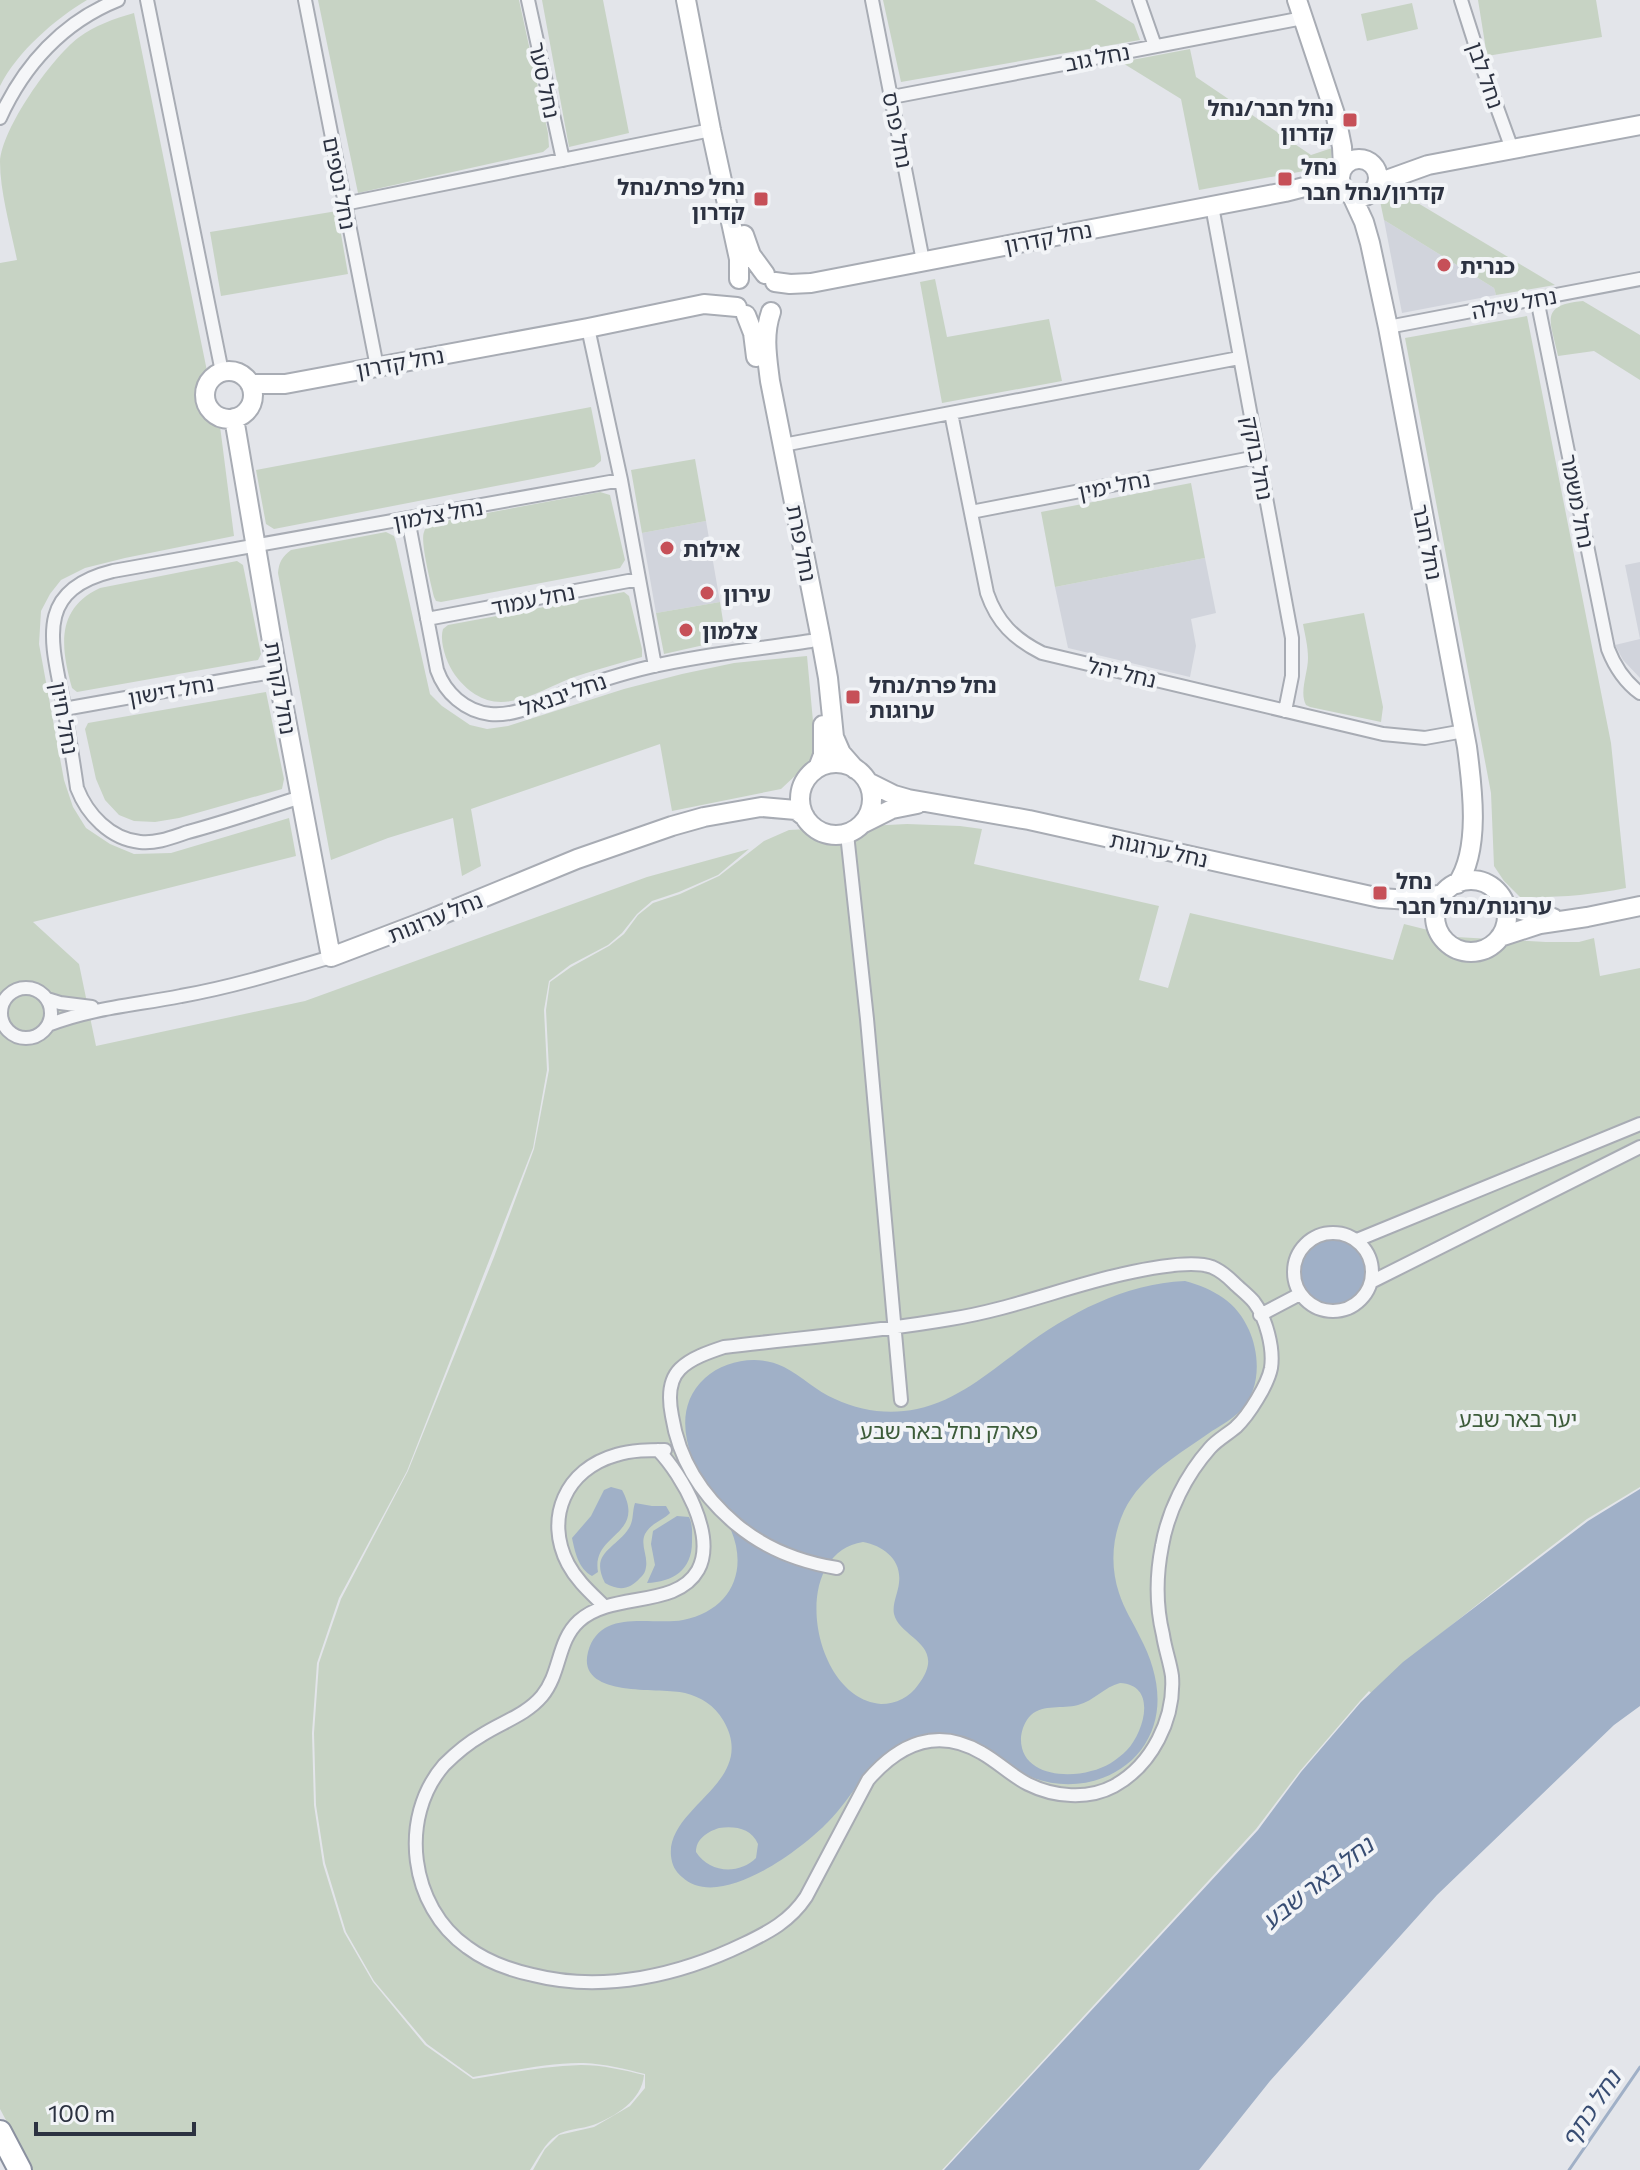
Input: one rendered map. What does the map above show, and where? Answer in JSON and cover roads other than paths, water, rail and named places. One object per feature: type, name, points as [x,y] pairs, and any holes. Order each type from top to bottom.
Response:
[{"type":"highway","points":[[0,2132],[20,2170]]},
{"type":"street","points":[[0,118],[20,80],[50,44],[87,15],[118,0]]},
{"type":"street","points":[[147,0],[222,372]]},
{"type":"street","name":"נחל נטפים","points":[[305,0],[377,367]]},
{"type":"street","name":"נחל סער","points":[[528,0],[563,160]]},
{"type":"street","points":[[686,0],[739,259],[733,298],[742,311],[759,317],[774,307],[779,293],[751,255],[744,237],[696,0]]},
{"type":"street","name":"נחל פרס","points":[[872,0],[923,261]]},
{"type":"street","points":[[1139,0],[1155,46]]},
{"type":"street","name":"נחל לבן","points":[[1461,0],[1512,149]]},
{"type":"street","name":"נחל גוב","points":[[892,97],[1155,46],[1300,9]]},
{"type":"street","name":"נחל חבר","points":[[1300,9],[1336,117],[1345,181],[1370,243],[1464,731],[1471,790],[1471,843],[1464,871],[1450,889]]},
{"type":"street","name":"נחל חבר","points":[[1336,117],[1372,175],[1370,243]]},
{"type":"street","points":[[1372,175],[1361,198],[1345,181],[1351,161],[1372,175],[1640,125]]},
{"type":"street","points":[[344,204],[711,130]]},
{"type":"street","name":"נחל קדרון","points":[[770,278],[790,284],[811,283],[1345,181]]},
{"type":"street","name":"נחל בוקק","points":[[1212,206],[1292,638],[1292,676],[1285,711]]},
{"type":"street","points":[[737,283],[751,272],[770,278]]},
{"type":"street","name":"נחל שילה","points":[[1388,327],[1640,279]]},
{"type":"street","name":"נחל קדרון","points":[[251,392],[704,304],[737,283]]},
{"type":"street","name":"נחל קדרון","points":[[774,307],[797,289],[811,283]]},
{"type":"street","name":"נחל משמר","points":[[1537,299],[1608,649],[1619,672],[1640,693]]},
{"type":"street","name":"נחל קדרון","points":[[704,304],[742,311]]},
{"type":"street","name":"נחל פרת","points":[[774,307],[767,329],[766,351],[772,395],[820,634],[834,737],[841,753],[862,775]]},
{"type":"street","name":"נחל פרת","points":[[742,311],[755,340],[765,416],[811,641],[824,734],[823,755],[818,768]]},
{"type":"street","points":[[588,328],[621,480],[655,666]]},
{"type":"street","points":[[783,445],[1239,358]]},
{"type":"street","points":[[222,372],[238,373],[251,392],[247,410],[234,418],[217,416],[206,403],[207,386],[222,372]]},
{"type":"street","name":"נחל יהל","points":[[951,413],[992,609],[1012,635],[1025,645],[1042,653],[1400,737],[1434,738],[1464,731]]},
{"type":"street","name":"נחל נקרות","points":[[234,418],[277,671],[331,957]]},
{"type":"street","name":"נחל ימין","points":[[971,512],[1257,457]]},
{"type":"street","name":"נחל צלמון","points":[[255,547],[621,480]]},
{"type":"street","name":"נחל יבנאל","points":[[408,519],[440,679],[454,698],[473,710],[488,714],[513,712],[599,681],[655,666],[811,641]]},
{"type":"street","name":"נחל חיון","points":[[255,547],[88,578],[72,589],[57,611],[52,631],[53,650],[80,796],[100,822],[123,838],[137,842],[153,841],[301,797]]},
{"type":"street","name":"נחל עמוד","points":[[427,619],[639,579]]},
{"type":"street","name":"נחל דישון","points":[[64,709],[277,671]]},
{"type":"street","points":[[839,763],[862,775],[871,790],[872,807],[864,823],[847,834],[825,834],[817,830],[805,817],[801,807],[801,790],[807,778],[818,768],[839,763]]},
{"type":"street","name":"נחל ערוגות","points":[[862,775],[894,795],[1029,820],[1380,898],[1415,911],[1437,926]]},
{"type":"street","name":"נחל ערוגות","points":[[48,1025],[104,1008],[226,987],[331,957],[630,839],[704,817],[761,807],[801,790]]},
{"type":"street","name":"נחל ערוגות","points":[[864,823],[908,804],[937,803]]},
{"type":"street","name":"נחל ערוגות","points":[[761,807],[796,810],[805,817]]},
{"type":"street","points":[[847,834],[901,1400]]},
{"type":"street","name":"נחל חבר","points":[[1471,843],[1489,885]]},
{"type":"street","points":[[1473,881],[1489,885],[1506,906],[1506,923],[1500,937],[1482,950],[1454,948],[1445,941],[1437,926],[1436,909],[1450,889],[1473,881]]},
{"type":"street","name":"נחל ערוגות","points":[[1380,898],[1410,900],[1450,889]]},
{"type":"street","points":[[1506,906],[1560,920]]},
{"type":"street","points":[[1500,937],[1560,920],[1640,906]]},
{"type":"street","points":[[24,988],[35,990],[47,999],[51,1014],[48,1025],[33,1037],[14,1035],[2,1020],[2,1000],[12,993],[24,988]]},
{"type":"street","name":"נחל ערוגות","points":[[47,999],[104,1008]]},
{"type":"street","points":[[1357,1240],[1640,1124]]},
{"type":"street","points":[[1371,1282],[1640,1147]]},
{"type":"street","points":[[1328,1232],[1357,1240],[1371,1261],[1371,1282],[1360,1300],[1343,1310],[1331,1311],[1308,1303],[1294,1282],[1294,1264],[1305,1243],[1328,1232]]},
{"type":"street","points":[[658,1450],[684,1485],[699,1521],[704,1545],[700,1566],[688,1582],[670,1592],[604,1606],[586,1615],[572,1629],[562,1647],[551,1683],[536,1702],[461,1750],[444,1765],[424,1798],[416,1830],[419,1875],[429,1905],[445,1928],[466,1947],[515,1971],[567,1981],[610,1981],[673,1971],[726,1953],[778,1926],[793,1913],[806,1897],[868,1780],[881,1765],[909,1746],[925,1741],[940,1740],[969,1746],[1028,1784],[1059,1795],[1087,1795],[1112,1787],[1134,1772],[1151,1752],[1164,1728],[1171,1702],[1172,1675],[1158,1595],[1165,1532],[1185,1483],[1210,1448],[1237,1426],[1253,1406],[1271,1370],[1267,1328],[1255,1303],[1211,1266],[1157,1266],[1096,1280],[1023,1303],[951,1319],[724,1347],[704,1354],[679,1370],[672,1383],[669,1400],[679,1450],[705,1493],[737,1525],[772,1548],[807,1562],[837,1568]]},
{"type":"street","points":[[1260,1315],[1300,1294]]},
{"type":"street","points":[[604,1606],[576,1577],[563,1553],[557,1529],[560,1506],[574,1483],[594,1465],[617,1454],[679,1450]]},
{"type":"water","points":[[1333,1240],[1356,1249],[1365,1272],[1356,1295],[1333,1304],[1310,1295],[1301,1272],[1310,1249]]},
{"type":"water","points":[[1185,1281],[1206,1288],[1231,1304],[1249,1330],[1257,1372],[1248,1402],[1241,1410],[1151,1475],[1132,1498],[1120,1521],[1114,1552],[1116,1583],[1123,1605],[1147,1651],[1156,1679],[1154,1723],[1141,1750],[1116,1772],[1101,1779],[1069,1784],[1036,1779],[971,1739],[936,1733],[912,1738],[880,1759],[828,1822],[780,1861],[759,1873],[717,1887],[698,1886],[682,1877],[671,1859],[673,1838],[682,1822],[721,1777],[730,1760],[731,1742],[723,1720],[712,1706],[685,1693],[607,1684],[595,1677],[588,1667],[588,1652],[594,1638],[615,1624],[683,1620],[712,1608],[731,1588],[738,1561],[736,1546],[729,1524],[693,1461],[686,1432],[688,1404],[695,1390],[705,1378],[722,1367],[753,1360],[784,1367],[828,1396],[855,1406],[886,1412],[917,1409],[959,1392],[1078,1312],[1119,1294],[1162,1283]],"holes":[[[863,1542],[890,1555],[898,1567],[894,1614],[898,1623],[926,1651],[928,1660],[926,1671],[915,1689],[902,1699],[887,1704],[857,1696],[838,1678],[825,1654],[818,1626],[817,1597],[824,1572],[839,1552]],[[1114,1685],[1132,1686],[1140,1692],[1143,1700],[1144,1710],[1138,1732],[1123,1754],[1101,1768],[1068,1774],[1045,1771],[1027,1759],[1021,1737],[1031,1715],[1042,1709],[1084,1703]],[[731,1827],[747,1831],[758,1844],[756,1858],[733,1869],[708,1864],[696,1852],[696,1847],[703,1837],[715,1830]]]},
{"type":"water","points":[[611,1487],[622,1490],[628,1505],[628,1517],[624,1526],[602,1549],[598,1572],[592,1576],[580,1564],[572,1538],[591,1516],[604,1490]]},
{"type":"water","name":"נחל באר שבע","points":[[1640,1489],[1640,1706],[1614,1725],[1437,1895],[1270,2081],[1199,2170],[944,2170],[1258,1830],[1301,1772],[1361,1702],[1403,1662],[1588,1521]]},
{"type":"water","points":[[635,1503],[666,1506],[670,1513],[645,1534],[646,1563],[643,1574],[628,1587],[615,1587],[605,1583],[600,1564],[606,1552],[629,1528]]},
{"type":"water","points":[[677,1516],[689,1517],[691,1523],[689,1560],[673,1577],[647,1583],[655,1565],[651,1544],[653,1531]]},
{"type":"waterway","name":"נחל כתף","points":[[1569,2170],[1640,2067]]},
{"type":"place","name":"נחל חבר/נחל קדרון","points":[[1350,120]]},
{"type":"place","name":"נחל קדרון/נחל חבר","points":[[1285,179]]},
{"type":"place","name":"נחל פרת/נחל קדרון","points":[[761,199]]},
{"type":"place","name":"כנרית","points":[[1444,265]]},
{"type":"place","name":"אילות","points":[[667,548]]},
{"type":"place","name":"עירון","points":[[707,593]]},
{"type":"place","name":"צלמון","points":[[686,630]]},
{"type":"place","name":"נחל פרת/נחל ערוגות","points":[[853,697]]},
{"type":"place","name":"נחל ערוגות/נחל חבר","points":[[1380,893]]},
{"type":"park label","name":"יער באר שבע","points":[[1518,1418]]},
{"type":"park label","name":"פארק נחל באר שבע","points":[[949,1430]]}]
